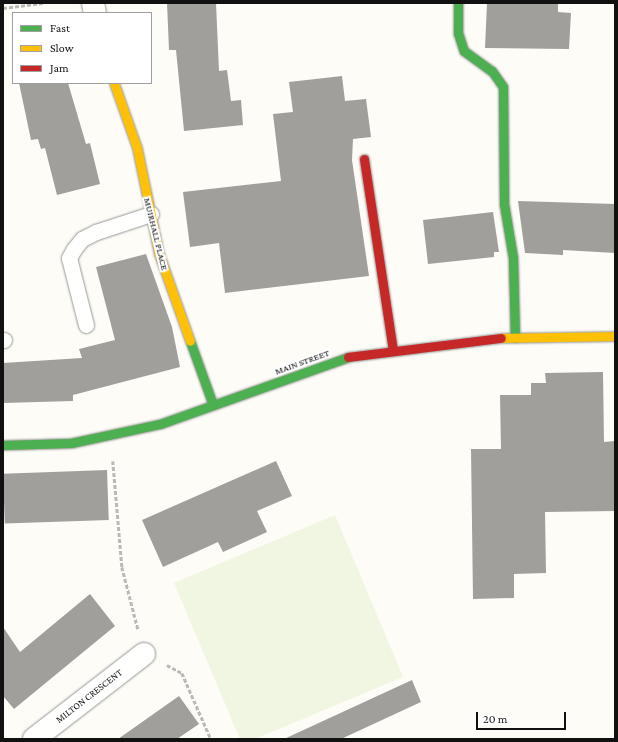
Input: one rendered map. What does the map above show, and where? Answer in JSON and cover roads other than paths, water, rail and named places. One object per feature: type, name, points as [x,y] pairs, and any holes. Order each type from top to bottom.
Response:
[{"type":"street","points":[[458,3],[458,33],[464,51],[492,71],[503,87],[504,204],[513,258],[515,338]]},
{"type":"street","name":"MUIRHALL PLACE","points":[[114,84],[137,148],[159,254],[213,405]]},
{"type":"street","points":[[364,159],[393,350]]},
{"type":"street","name":"MAIN STREET","points":[[3,445],[71,443],[160,424],[354,355],[515,338],[615,336]]},
{"type":"street","name":"MILTON CRESCENT","points":[[34,739],[144,654]]},
{"type":"lane","points":[[86,325],[69,258],[74,249],[82,239],[96,232],[151,214]]}]
